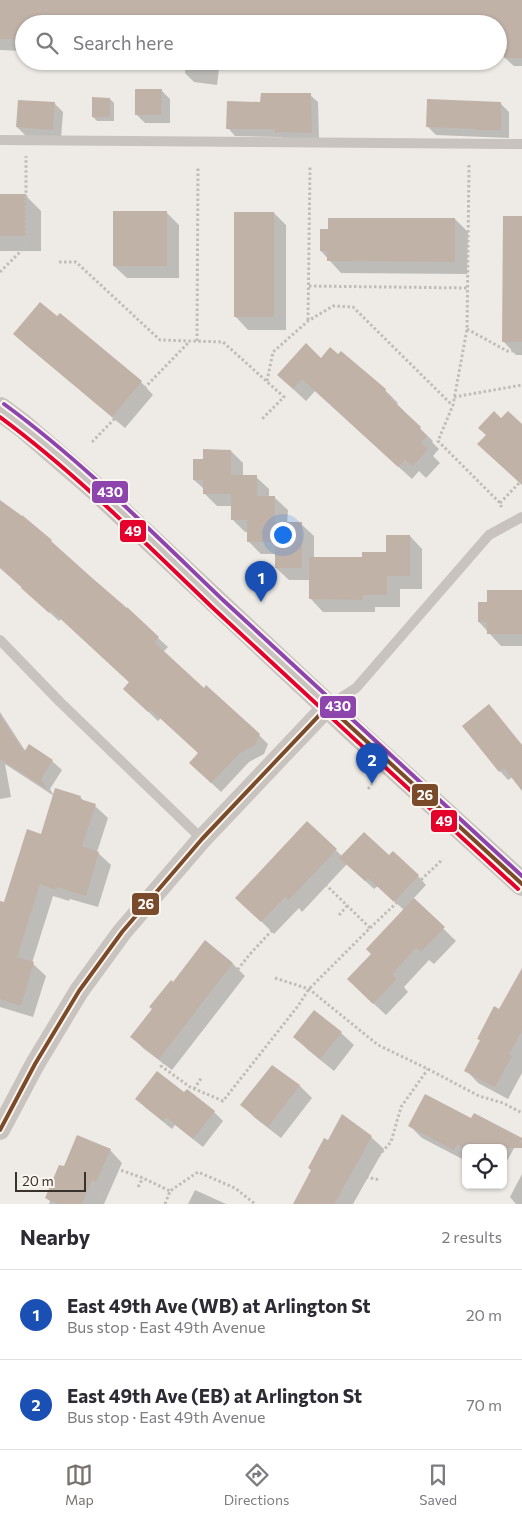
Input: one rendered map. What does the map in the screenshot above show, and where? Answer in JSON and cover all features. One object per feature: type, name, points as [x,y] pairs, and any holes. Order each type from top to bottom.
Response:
[{"type":"street","points":[[0,409],[23,426],[96,489],[522,884]]},
{"type":"street","points":[[0,1130],[35,1064],[79,991],[122,932],[202,839],[328,706]]},
{"type":"lane","points":[[0,140],[522,144]]},
{"type":"lane","points":[[328,706],[356,688],[490,535],[522,517]]},
{"type":"lane","points":[[0,640],[60,702],[202,839]]},
{"type":"path","points":[[0,272],[26,246],[26,141]]},
{"type":"path","points":[[469,165],[467,328],[453,405],[438,441],[500,504],[508,524]]},
{"type":"path","points":[[308,321],[310,166]]},
{"type":"path","points":[[197,341],[198,167]]},
{"type":"path","points":[[59,262],[76,262],[160,340],[223,342],[284,397],[262,419]]},
{"type":"path","points":[[0,265],[7,265]]},
{"type":"path","points":[[309,286],[467,288]]},
{"type":"path","points":[[267,381],[272,352],[308,321],[333,306],[353,307],[453,405]]},
{"type":"path","points":[[467,328],[507,351],[522,351]]},
{"type":"path","points":[[92,442],[190,341]]},
{"type":"path","points":[[454,397],[522,385]]},
{"type":"path","points":[[500,504],[522,480]]},
{"type":"path","points":[[368,789],[372,784]]},
{"type":"path","points":[[370,928],[320,879],[250,954],[161,1066],[194,1089],[224,1101],[310,989],[370,928],[443,859]]},
{"type":"path","points":[[338,915],[347,906]]},
{"type":"path","points":[[275,978],[310,989],[378,1045],[479,1096],[522,1113]]},
{"type":"path","points":[[343,1204],[360,1176],[391,1142],[401,1107],[428,1069]]},
{"type":"path","points":[[194,1089],[202,1077]]},
{"type":"path","points":[[96,1204],[112,1166],[143,1178],[170,1192]]},
{"type":"path","points":[[165,1204],[170,1192],[198,1172],[235,1188],[256,1204]]},
{"type":"path","points":[[360,1176],[380,1180]]},
{"type":"path","points":[[138,1187],[143,1178]]},
{"type":"building","points":[[0,0],[522,0],[522,58],[507,58],[507,15],[15,15],[15,39],[0,39]]},
{"type":"building","points":[[135,89],[162,89],[161,115],[135,115]]},
{"type":"building","points":[[261,93],[311,93],[312,133],[275,132],[275,129],[226,129],[227,101],[260,102]]},
{"type":"building","points":[[92,97],[110,98],[110,117],[92,117]]},
{"type":"building","points":[[427,99],[501,102],[501,130],[426,127]]},
{"type":"building","points":[[18,100],[55,102],[53,130],[16,127]]},
{"type":"building","points":[[0,194],[26,194],[26,236],[0,236]]},
{"type":"building","points":[[113,211],[167,211],[167,266],[113,266]]},
{"type":"building","points":[[234,212],[274,212],[274,317],[234,317]]},
{"type":"building","points":[[503,216],[522,216],[522,342],[502,342]]},
{"type":"building","points":[[328,218],[455,218],[455,262],[327,261],[327,251],[320,251],[320,229],[328,229]]},
{"type":"building","points":[[40,302],[57,316],[60,313],[142,381],[112,417],[13,334]]},
{"type":"building","points":[[306,343],[321,358],[330,347],[338,354],[341,351],[386,389],[385,391],[391,399],[421,427],[420,429],[427,436],[421,443],[428,449],[413,466],[405,460],[398,467],[302,379],[293,389],[277,375]]},
{"type":"building","points":[[494,411],[501,418],[508,411],[522,424],[522,485],[477,444],[486,435],[478,428]]},
{"type":"building","points":[[203,449],[231,450],[231,475],[257,475],[257,496],[275,496],[275,522],[302,522],[302,568],[275,568],[275,542],[247,542],[247,520],[231,520],[231,494],[203,494],[203,480],[193,480],[193,459],[203,459]]},
{"type":"building","points":[[0,500],[22,515],[52,540],[91,577],[127,607],[159,637],[154,642],[204,688],[206,685],[260,734],[255,745],[240,753],[211,783],[189,763],[198,753],[151,710],[148,712],[123,689],[129,682],[51,610],[49,613],[0,568]]},
{"type":"building","points":[[386,535],[410,535],[410,576],[387,576],[387,595],[363,595],[363,600],[309,599],[309,557],[362,557],[362,552],[386,552]]},
{"type":"building","points":[[487,590],[522,590],[522,634],[487,634],[487,622],[478,622],[478,602],[487,602]]},
{"type":"building","points":[[489,704],[522,745],[522,791],[504,768],[499,772],[462,726]]},
{"type":"building","points":[[0,715],[24,752],[29,744],[53,760],[41,779],[47,789],[0,759]]},
{"type":"building","points":[[55,788],[81,796],[80,799],[96,804],[82,846],[99,852],[86,896],[57,887],[56,890],[40,884],[17,957],[34,962],[21,1006],[0,999],[0,901],[4,902],[27,829],[41,834]]},
{"type":"building","points":[[307,821],[337,849],[289,900],[285,897],[261,922],[235,898]]},
{"type":"building","points":[[364,832],[389,855],[393,851],[419,875],[394,902],[368,878],[365,881],[339,858]]},
{"type":"building","points":[[414,898],[445,927],[421,952],[416,948],[392,974],[397,979],[373,1004],[347,979],[371,954],[366,949]]},
{"type":"building","points":[[205,940],[233,963],[159,1059],[130,1037],[152,1009],[149,1007],[171,980],[173,982]]},
{"type":"building","points":[[522,968],[522,1031],[509,1054],[512,1056],[495,1087],[464,1071],[480,1040],[477,1039],[494,1006],[499,1009]]},
{"type":"building","points":[[314,1010],[342,1032],[320,1059],[293,1037]]},
{"type":"building","points":[[272,1065],[300,1085],[268,1127],[240,1105]]},
{"type":"building","points":[[157,1071],[184,1092],[187,1089],[215,1111],[193,1139],[166,1117],[163,1121],[135,1099]]},
{"type":"building","points":[[425,1094],[471,1118],[474,1113],[522,1138],[522,1148],[507,1148],[507,1144],[462,1144],[462,1147],[457,1144],[454,1150],[408,1126]]},
{"type":"building","points":[[342,1114],[372,1136],[334,1204],[293,1204],[311,1170],[308,1168],[324,1138],[328,1140]]},
{"type":"building","points":[[77,1135],[111,1149],[96,1182],[92,1180],[82,1204],[58,1204],[45,1198],[59,1165],[64,1166]]},
{"type":"transit line","name":"430","points":[[4,404],[90,474],[224,601],[522,876]]},
{"type":"transit line","name":"49","points":[[0,417],[83,485],[214,609],[518,889]]},
{"type":"transit line","name":"26","points":[[328,706],[522,884]]},
{"type":"transit line","name":"26","points":[[0,1130],[35,1064],[79,991],[122,932],[202,839],[328,706]]},
{"type":"place","name":"East 49th Ave (WB) at Arlington St","points":[[261,602]]},
{"type":"place","name":"East 49th Ave (EB) at Arlington St","points":[[372,784]]}]
